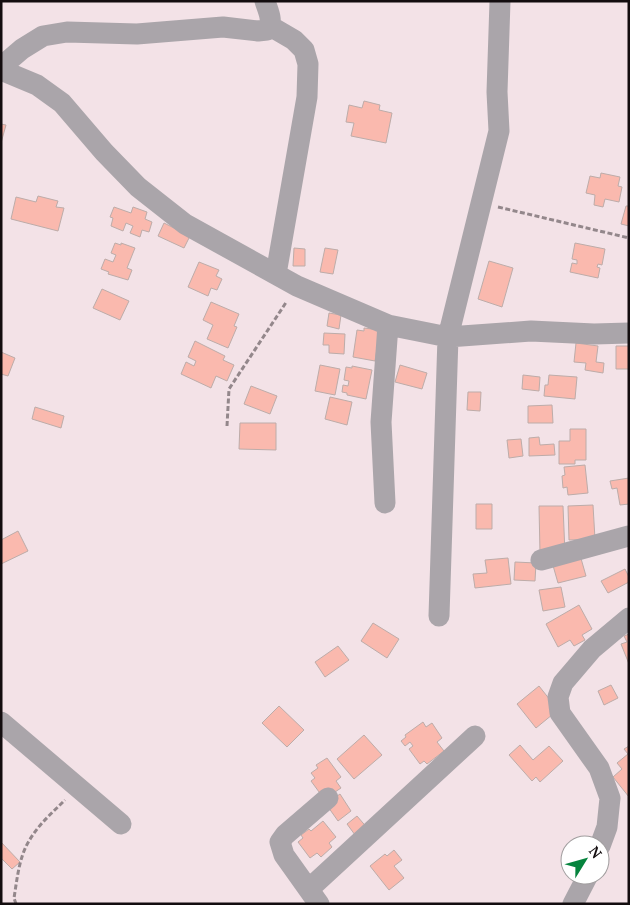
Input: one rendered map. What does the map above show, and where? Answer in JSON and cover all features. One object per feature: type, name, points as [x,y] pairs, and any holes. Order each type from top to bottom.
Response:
[{"type":"street","points":[[265,1],[271,18],[270,26],[266,30],[258,31],[222,27],[137,34],[67,32],[43,36],[22,49],[1,68],[37,85],[62,103],[104,152],[138,187],[185,224],[297,286],[388,325],[448,337],[531,331],[594,334],[629,333]]},
{"type":"street","points":[[439,616],[448,337],[499,131],[497,92],[500,1]]},
{"type":"street","points":[[270,26],[294,40],[304,50],[308,64],[307,97],[276,274]]},
{"type":"street","points":[[385,503],[381,422],[388,325]]},
{"type":"street","points":[[541,560],[629,536]]},
{"type":"street","points":[[604,835],[607,827],[610,798],[599,768],[560,713],[558,697],[563,683],[592,649],[629,618]]},
{"type":"street","points":[[1,722],[121,824]]},
{"type":"street","points":[[328,798],[285,835],[280,842],[284,855],[314,896],[475,736]]},
{"type":"street","points":[[573,904],[583,885]]},
{"type":"path","points":[[481,203],[629,238]]},
{"type":"path","points":[[227,426],[229,389],[297,286]]},
{"type":"path","points":[[16,904],[14,898],[21,863],[28,842],[41,824],[77,786]]},
{"type":"building","points":[[364,101],[380,105],[379,110],[392,113],[386,143],[351,136],[354,123],[346,122],[349,105],[362,108]]},
{"type":"building","points":[[1,124],[6,125],[1,143]]},
{"type":"building","points":[[601,173],[620,177],[618,186],[622,187],[619,202],[605,199],[603,207],[594,205],[595,195],[586,193],[590,176],[600,178]]},
{"type":"building","points":[[38,196],[58,201],[56,207],[64,208],[58,231],[11,219],[16,197],[36,202]]},
{"type":"building","points":[[626,206],[629,206],[629,226],[621,224]]},
{"type":"building","points":[[114,207],[131,213],[133,207],[147,212],[145,219],[152,222],[149,232],[142,230],[140,237],[130,233],[133,226],[126,223],[123,231],[111,226],[113,218],[110,217]]},
{"type":"building","points":[[164,223],[190,236],[184,248],[158,236]]},
{"type":"building","points":[[115,243],[135,248],[127,268],[132,270],[128,280],[108,274],[109,272],[101,269],[105,259],[113,262],[116,255],[111,253]]},
{"type":"building","points":[[575,243],[605,249],[602,265],[598,264],[597,267],[600,268],[598,278],[570,272],[572,263],[577,264],[577,260],[572,259]]},
{"type":"building","points":[[294,248],[305,249],[305,266],[293,266]]},
{"type":"building","points":[[325,248],[338,250],[333,274],[320,272]]},
{"type":"building","points":[[489,261],[513,268],[502,307],[478,299]]},
{"type":"building","points":[[199,262],[219,270],[216,276],[222,279],[217,290],[211,288],[208,296],[188,287]]},
{"type":"building","points":[[102,289],[129,301],[120,320],[93,308]]},
{"type":"building","points":[[211,302],[239,314],[234,326],[237,327],[228,348],[207,339],[213,325],[203,320]]},
{"type":"building","points":[[329,313],[341,315],[339,329],[327,326]]},
{"type":"building","points":[[364,328],[380,330],[375,361],[353,357],[357,330],[364,331]]},
{"type":"building","points":[[324,333],[345,334],[344,354],[329,353],[329,345],[323,345]]},
{"type":"building","points":[[195,341],[225,356],[223,360],[234,365],[227,381],[216,376],[211,388],[181,374],[186,362],[194,366],[196,361],[188,357]]},
{"type":"building","points":[[576,343],[598,346],[596,362],[604,363],[603,373],[585,370],[586,363],[574,362]]},
{"type":"building","points":[[616,346],[629,346],[629,369],[616,369]]},
{"type":"building","points":[[1,352],[15,358],[8,376],[1,374]]},
{"type":"building","points":[[320,365],[340,369],[335,395],[315,391]]},
{"type":"building","points":[[400,365],[427,373],[422,389],[395,382]]},
{"type":"building","points":[[352,366],[372,370],[366,399],[342,392],[343,385],[348,386],[349,381],[344,380],[346,367],[352,368]]},
{"type":"building","points":[[523,375],[540,377],[539,391],[522,389]]},
{"type":"building","points":[[549,375],[577,377],[575,399],[544,396],[545,385],[548,385]]},
{"type":"building","points":[[251,386],[277,396],[270,414],[244,404]]},
{"type":"building","points":[[468,392],[481,392],[480,411],[467,410]]},
{"type":"building","points":[[330,397],[352,402],[347,425],[325,419]]},
{"type":"building","points":[[552,405],[553,423],[528,423],[528,406]]},
{"type":"building","points":[[35,407],[64,416],[61,428],[32,419]]},
{"type":"building","points":[[240,423],[276,423],[276,450],[239,449]]},
{"type":"building","points":[[570,429],[586,429],[586,460],[575,460],[575,464],[559,464],[559,441],[570,441]]},
{"type":"building","points":[[539,437],[540,445],[554,444],[555,455],[529,456],[529,438]]},
{"type":"building","points":[[521,439],[523,456],[509,458],[507,440]]},
{"type":"building","points":[[585,465],[588,493],[568,495],[567,487],[563,488],[562,476],[565,475],[564,467]]},
{"type":"building","points":[[629,478],[629,504],[620,505],[617,488],[612,489],[610,481]]},
{"type":"building","points":[[476,504],[492,504],[492,529],[476,529]]},
{"type":"building","points":[[593,505],[595,539],[569,540],[568,506]]},
{"type":"building","points":[[539,506],[563,506],[565,553],[540,553]]},
{"type":"building","points":[[18,531],[28,551],[1,564],[1,540]]},
{"type":"building","points":[[580,555],[586,576],[558,583],[552,562]]},
{"type":"building","points":[[508,558],[511,584],[475,588],[473,574],[487,573],[485,560]]},
{"type":"building","points":[[515,562],[536,563],[535,581],[514,580]]},
{"type":"building","points":[[625,569],[629,582],[608,593],[601,581]]},
{"type":"building","points":[[561,587],[565,607],[543,611],[539,590]]},
{"type":"building","points":[[579,605],[592,629],[582,635],[585,640],[574,646],[570,640],[558,647],[546,624]]},
{"type":"building","points":[[373,623],[399,639],[387,658],[361,641]]},
{"type":"building","points":[[629,634],[629,664],[621,644],[627,642],[624,636]]},
{"type":"building","points":[[338,646],[349,660],[325,677],[315,662]]},
{"type":"building","points":[[611,685],[618,698],[604,705],[598,691]]},
{"type":"building","points":[[539,686],[558,710],[536,728],[517,704]]},
{"type":"building","points":[[279,706],[304,730],[287,747],[262,723]]},
{"type":"building","points":[[423,722],[426,727],[432,723],[442,738],[437,742],[444,751],[427,764],[424,761],[420,764],[409,749],[413,746],[410,742],[405,746],[401,741],[406,737],[405,735]]},
{"type":"building","points":[[364,735],[382,755],[354,779],[337,759]]},
{"type":"building","points":[[520,745],[533,760],[549,746],[563,761],[540,782],[536,777],[532,781],[509,755]]},
{"type":"building","points":[[629,746],[629,797],[613,777],[622,769],[617,763],[628,754],[624,749]]},
{"type":"building","points":[[327,758],[341,777],[336,781],[341,788],[329,796],[322,796],[311,781],[315,778],[311,773],[318,768],[316,765]]},
{"type":"building","points":[[340,794],[351,811],[338,821],[326,804]]},
{"type":"building","points":[[357,816],[369,830],[358,839],[347,824]]},
{"type":"building","points":[[323,821],[336,837],[329,843],[332,847],[321,857],[317,853],[310,858],[298,842],[303,838],[301,835],[309,829],[311,831]]},
{"type":"building","points":[[1,842],[20,862],[12,869],[1,858]]},
{"type":"building","points":[[394,850],[402,860],[394,866],[404,878],[389,890],[370,866],[385,854],[387,856]]}]
